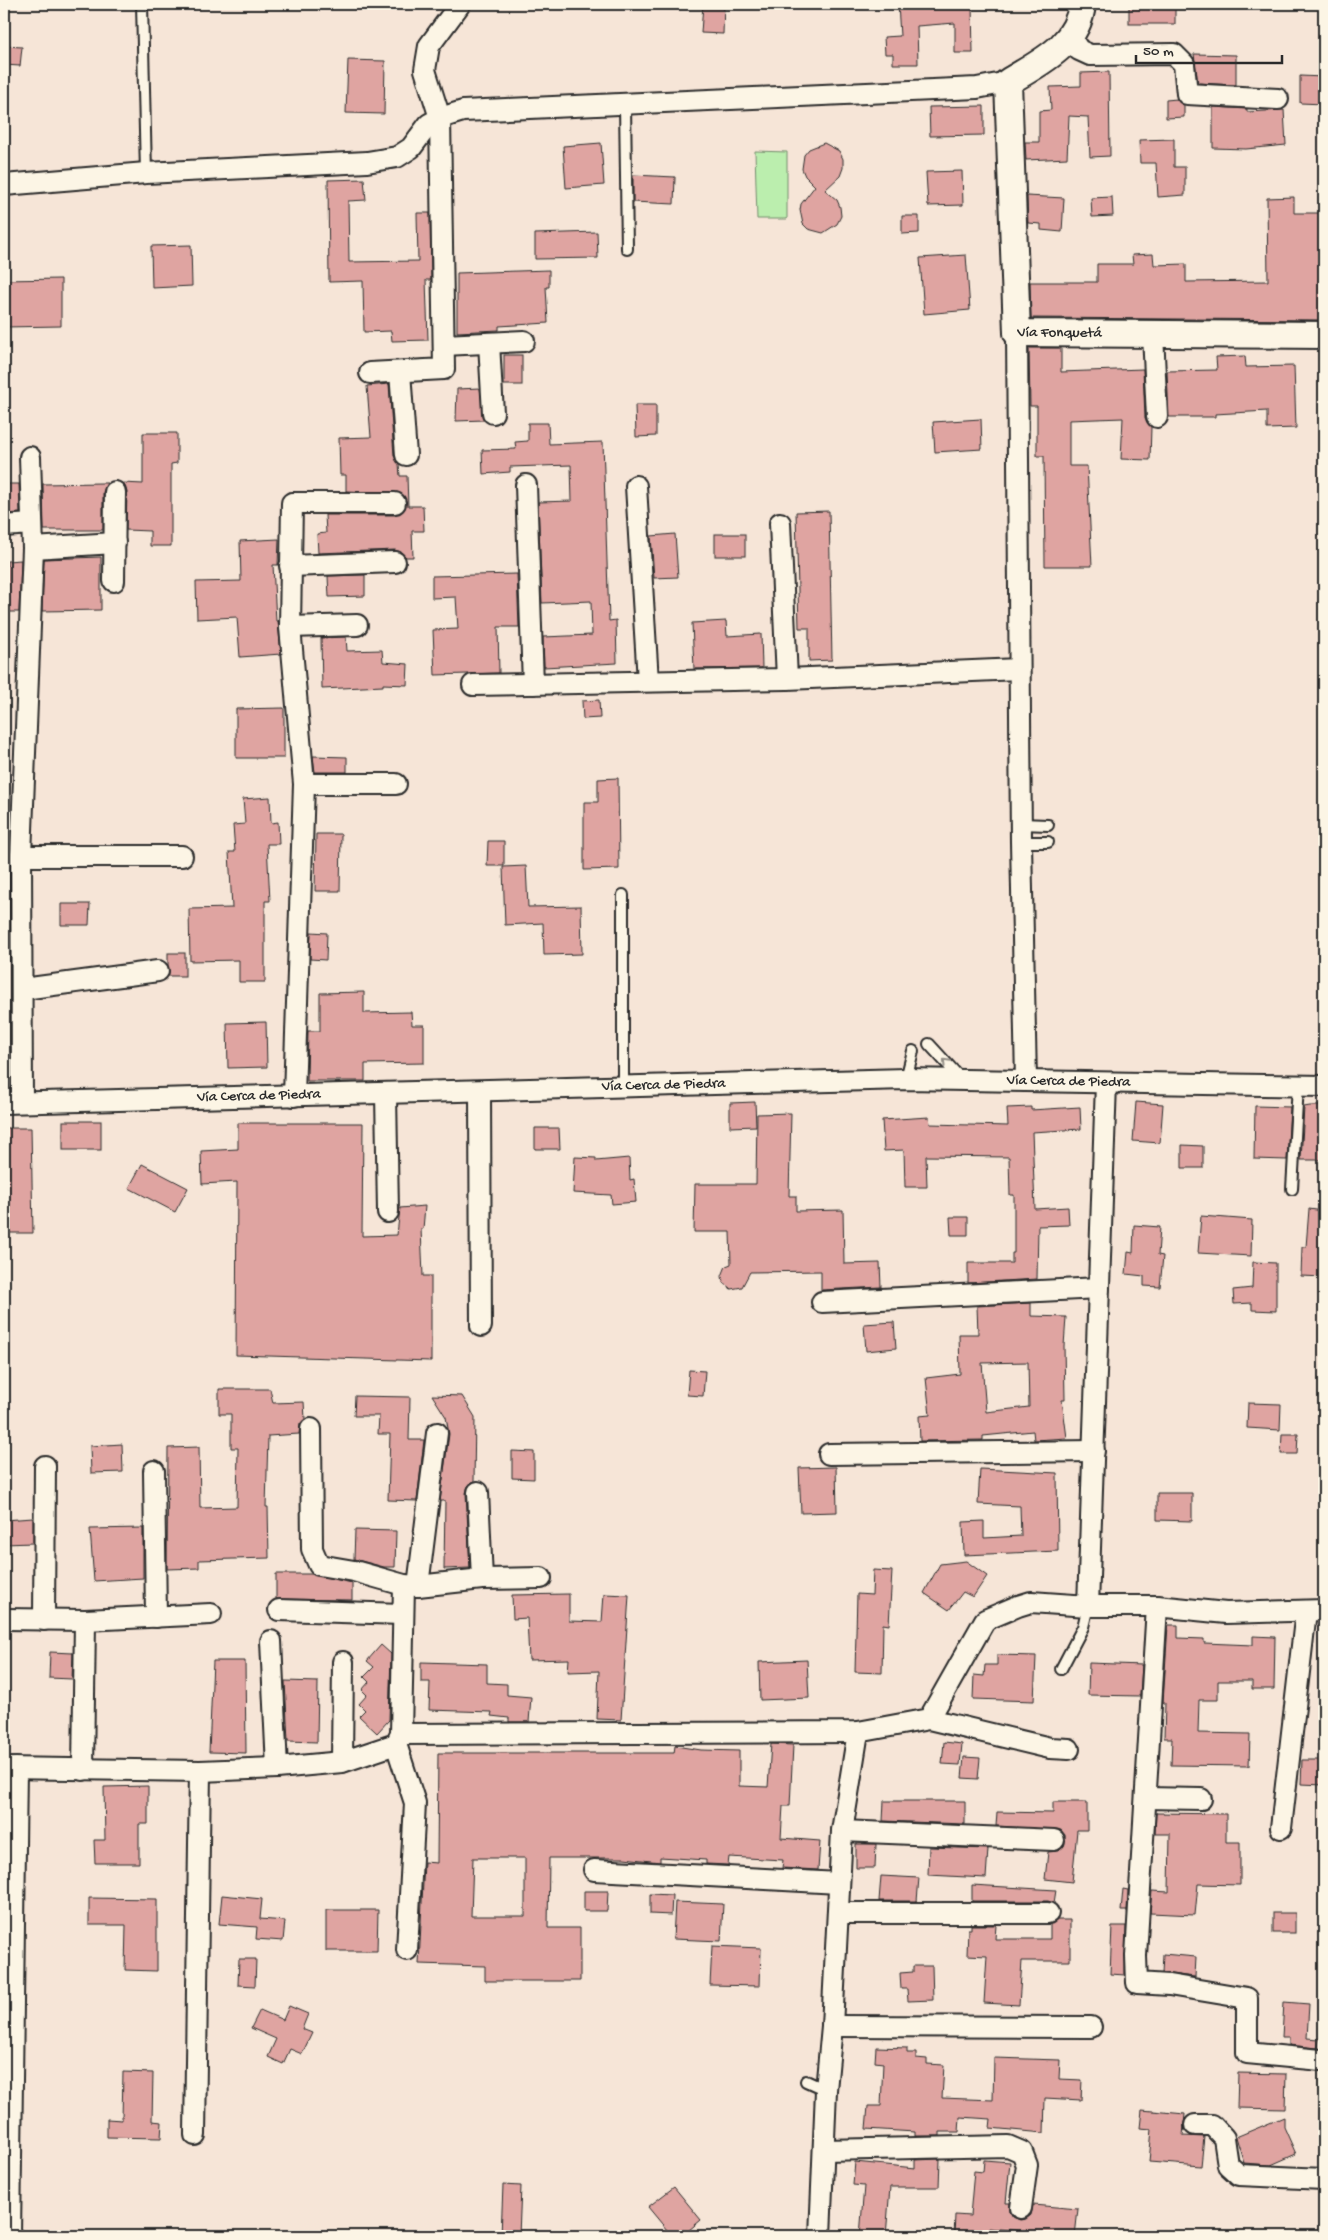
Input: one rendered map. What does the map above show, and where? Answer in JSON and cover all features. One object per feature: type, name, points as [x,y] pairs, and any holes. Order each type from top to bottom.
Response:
[{"type":"street","points":[[370,373],[444,369],[440,118],[425,70],[429,46],[460,4]]},
{"type":"street","points":[[4,185],[146,173],[367,162],[397,158],[411,148],[429,124],[440,118],[463,111],[977,88],[1008,82],[1056,50],[1071,38],[1077,26],[1082,4]]},
{"type":"street","points":[[1071,38],[1079,50],[1090,55],[1174,54],[1184,64],[1187,94],[1278,99]]},
{"type":"street","name":"Vía Fonquetá","points":[[1008,82],[1017,333],[1324,335]]},
{"type":"street","points":[[1017,333],[1019,669],[1026,1081]]},
{"type":"street","points":[[1152,334],[1158,418]]},
{"type":"street","points":[[444,345],[524,341]]},
{"type":"street","points":[[489,343],[493,413]]},
{"type":"street","points":[[400,372],[406,455]]},
{"type":"street","points":[[13,1102],[23,988],[21,856],[33,548],[30,457]]},
{"type":"street","points":[[526,485],[532,684]]},
{"type":"street","points":[[636,486],[648,681]]},
{"type":"street","points":[[114,581],[115,492]]},
{"type":"street","points":[[294,1096],[304,784],[290,627],[292,503],[394,504]]},
{"type":"street","points":[[780,523],[787,679]]},
{"type":"street","points":[[4,526],[31,524]]},
{"type":"street","points":[[33,548],[115,543]]},
{"type":"street","points":[[290,566],[395,562]]},
{"type":"street","points":[[290,627],[357,625]]},
{"type":"street","points":[[473,685],[787,679],[1019,669]]},
{"type":"street","points":[[304,784],[396,784]]},
{"type":"street","points":[[21,856],[182,856]]},
{"type":"street","points":[[23,988],[158,970]]},
{"type":"street","name":"Vía Cerca de Piedra","points":[[13,1102],[480,1092],[906,1079],[1324,1086]]},
{"type":"street","points":[[1088,1606],[1106,1083]]},
{"type":"street","points":[[480,1092],[481,1326]]},
{"type":"street","points":[[386,1094],[388,1212]]},
{"type":"street","points":[[822,1302],[1099,1288]]},
{"type":"street","points":[[310,1429],[312,1549],[319,1565],[354,1570],[411,1585],[541,1578]]},
{"type":"street","points":[[407,1950],[415,1803],[398,1739],[402,1614],[411,1585],[437,1433]]},
{"type":"street","points":[[829,1454],[1094,1452]]},
{"type":"street","points":[[44,1620],[45,1466]]},
{"type":"street","points":[[154,1471],[156,1617]]},
{"type":"street","points":[[478,1492],[482,1580]]},
{"type":"street","points":[[929,1718],[985,1620],[1031,1602],[1088,1606],[1157,1606],[1226,1612],[1315,1610],[1281,1828]]},
{"type":"street","points":[[1157,1606],[1136,1956],[1137,1983],[1169,1985],[1247,1998],[1247,2053],[1321,2060]]},
{"type":"street","points":[[279,1610],[402,1614]]},
{"type":"street","points":[[4,1619],[85,1620],[211,1614]]},
{"type":"street","points":[[83,1770],[85,1620]]},
{"type":"street","points":[[271,1642],[277,1768]]},
{"type":"street","points":[[342,1762],[343,1662]]},
{"type":"street","points":[[10,2236],[10,1768],[200,1771],[277,1768],[342,1762],[398,1739],[858,1732],[929,1718],[1050,1748],[1069,1749]]},
{"type":"street","points":[[820,2236],[826,2090],[839,1913],[842,1831],[858,1732]]},
{"type":"street","points":[[195,2135],[200,1771]]},
{"type":"street","points":[[1146,1798],[1201,1799]]},
{"type":"street","points":[[842,1831],[1054,1840]]},
{"type":"street","points":[[594,1870],[839,1883]]},
{"type":"street","points":[[839,1913],[1048,1913]]},
{"type":"street","points":[[832,2026],[1091,2027]]},
{"type":"street","points":[[1195,2125],[1212,2125],[1224,2138],[1228,2165],[1239,2175],[1324,2179]]},
{"type":"street","points":[[824,2150],[1008,2146],[1022,2152],[1027,2165],[1021,2208]]},
{"type":"lane","points":[[142,4],[146,173]]},
{"type":"lane","points":[[625,104],[627,249]]},
{"type":"lane","points":[[1021,833],[1048,825]]},
{"type":"lane","points":[[1021,833],[1048,842]]},
{"type":"lane","points":[[623,895],[623,1088]]},
{"type":"lane","points":[[929,1044],[963,1080]]},
{"type":"lane","points":[[906,1079],[913,1051]]},
{"type":"lane","points":[[1292,1189],[1298,1085]]},
{"type":"lane","points":[[1061,1669],[1083,1627],[1088,1606]]},
{"type":"lane","points":[[806,2081],[826,2090]]},
{"type":"green space","points":[[755,151],[787,152],[787,219],[757,219]]},
{"type":"building","points":[[703,4],[724,4],[723,34],[701,33]]},
{"type":"building","points":[[898,4],[932,4],[933,7],[972,6],[973,53],[955,53],[955,23],[917,26],[918,64],[893,64],[893,54],[885,54],[884,37],[900,36]]},
{"type":"building","points":[[1129,4],[1175,4],[1175,24],[1129,24]]},
{"type":"building","points":[[4,46],[22,47],[20,66],[4,65]]},
{"type":"building","points":[[1194,54],[1236,55],[1236,85],[1198,83]]},
{"type":"building","points":[[348,60],[385,61],[384,114],[346,113]]},
{"type":"building","points":[[1109,72],[1110,156],[1090,157],[1088,117],[1069,116],[1067,158],[1026,160],[1025,142],[1039,142],[1039,111],[1051,110],[1050,87],[1081,86],[1081,73]]},
{"type":"building","points":[[1300,76],[1324,77],[1324,104],[1300,103]]},
{"type":"building","points":[[1177,99],[1184,105],[1184,117],[1166,118],[1166,100]]},
{"type":"building","points":[[984,106],[984,135],[930,136],[929,107]]},
{"type":"building","points":[[1213,107],[1247,109],[1247,112],[1284,110],[1286,145],[1246,149],[1213,148]]},
{"type":"building","points":[[1174,139],[1174,167],[1185,167],[1185,195],[1158,197],[1156,163],[1140,163],[1139,140]]},
{"type":"building","points":[[601,143],[604,185],[566,188],[563,146]]},
{"type":"building","points":[[824,143],[839,151],[843,159],[843,168],[840,176],[825,190],[837,200],[841,216],[837,224],[823,233],[808,229],[803,224],[800,210],[801,204],[815,186],[805,176],[802,169],[804,155],[809,149]]},
{"type":"building","points":[[962,171],[963,205],[928,206],[926,172]]},
{"type":"building","points":[[633,175],[675,177],[674,204],[633,202]]},
{"type":"building","points":[[364,179],[366,200],[348,201],[349,262],[418,261],[417,213],[430,213],[431,280],[426,280],[428,340],[392,341],[391,331],[364,332],[363,281],[329,282],[328,180]]},
{"type":"building","points":[[1027,196],[1064,198],[1062,232],[1041,230],[1041,224],[1028,223]]},
{"type":"building","points":[[1112,197],[1113,216],[1092,217],[1091,198]]},
{"type":"building","points":[[1294,197],[1294,213],[1324,213],[1324,320],[1031,318],[1030,282],[1097,282],[1097,264],[1133,264],[1132,255],[1153,254],[1154,265],[1186,264],[1186,282],[1268,281],[1267,198]]},
{"type":"building","points":[[902,216],[919,216],[919,233],[902,234]]},
{"type":"building","points":[[597,232],[598,258],[535,259],[535,234]]},
{"type":"building","points":[[191,245],[192,286],[152,288],[151,246]]},
{"type":"building","points":[[966,255],[970,310],[924,314],[920,258]]},
{"type":"building","points":[[549,270],[549,287],[546,287],[548,323],[499,326],[499,330],[457,332],[457,273]]},
{"type":"building","points":[[61,279],[61,326],[4,327],[4,280]]},
{"type":"building","points":[[1029,348],[1061,348],[1061,372],[1143,369],[1145,418],[1151,427],[1150,460],[1121,459],[1123,418],[1069,420],[1069,466],[1087,466],[1092,566],[1045,566],[1044,456],[1037,456],[1037,406],[1030,406]]},
{"type":"building","points":[[504,355],[522,355],[522,385],[504,385]]},
{"type":"building","points":[[1245,356],[1246,367],[1294,366],[1296,428],[1267,429],[1267,411],[1215,414],[1215,417],[1169,417],[1167,371],[1217,370],[1216,357]]},
{"type":"building","points":[[389,384],[394,456],[399,464],[400,476],[407,476],[408,506],[423,506],[424,531],[412,531],[413,557],[406,557],[401,552],[395,550],[318,553],[317,534],[326,533],[325,515],[395,515],[405,508],[405,498],[400,493],[346,491],[346,475],[340,475],[339,438],[371,437],[367,386]]},
{"type":"building","points":[[480,388],[484,420],[456,421],[457,389]]},
{"type":"building","points":[[635,405],[656,405],[656,436],[636,437]]},
{"type":"building","points":[[981,419],[982,449],[935,452],[933,422]]},
{"type":"building","points":[[528,423],[548,423],[549,444],[603,442],[609,621],[616,620],[617,663],[544,667],[543,637],[592,635],[591,601],[542,603],[538,502],[572,501],[571,465],[510,467],[510,472],[483,474],[482,450],[516,449],[515,442],[528,441]]},
{"type":"building","points":[[143,433],[177,433],[177,463],[171,464],[171,546],[150,546],[150,531],[126,530],[127,492],[123,483],[143,484]]},
{"type":"building","points":[[107,483],[103,492],[103,530],[44,530],[43,484]]},
{"type":"building","points":[[4,484],[19,484],[20,513],[4,514]]},
{"type":"building","points":[[829,511],[832,660],[809,661],[809,628],[799,628],[796,512]]},
{"type":"building","points":[[675,534],[678,577],[654,578],[651,536]]},
{"type":"building","points":[[715,534],[745,534],[745,556],[715,556]]},
{"type":"building","points":[[279,539],[278,565],[273,565],[276,621],[278,621],[281,654],[240,657],[237,617],[197,619],[196,582],[241,581],[240,541]]},
{"type":"building","points":[[101,557],[101,610],[42,611],[44,559]]},
{"type":"building","points":[[21,560],[19,612],[8,612],[7,561]]},
{"type":"building","points":[[517,574],[519,627],[498,627],[499,673],[435,675],[433,630],[458,629],[456,597],[432,598],[432,576]]},
{"type":"building","points":[[365,575],[365,596],[329,597],[328,576]]},
{"type":"building","points":[[726,621],[727,636],[761,634],[762,668],[694,669],[692,623]]},
{"type":"building","points":[[346,637],[347,651],[382,650],[383,662],[408,664],[407,685],[383,684],[383,686],[322,689],[321,638]]},
{"type":"building","points":[[599,700],[600,718],[583,719],[582,701]]},
{"type":"building","points":[[284,708],[284,758],[236,758],[236,709]]},
{"type":"building","points":[[313,756],[347,757],[347,772],[315,772]]},
{"type":"building","points":[[618,778],[619,869],[584,870],[584,802],[598,802],[598,779]]},
{"type":"building","points":[[270,797],[271,823],[278,822],[279,844],[267,844],[270,901],[265,901],[265,982],[239,982],[239,960],[190,961],[189,909],[232,908],[229,852],[235,852],[233,825],[245,824],[243,799]]},
{"type":"building","points":[[316,834],[341,834],[340,891],[315,891]]},
{"type":"building","points":[[488,841],[504,841],[504,866],[487,866]]},
{"type":"building","points":[[526,866],[528,907],[581,906],[582,954],[544,955],[543,923],[505,925],[503,867]]},
{"type":"building","points":[[61,904],[90,904],[89,925],[61,925]]},
{"type":"building","points":[[311,932],[327,933],[326,960],[310,959]]},
{"type":"building","points":[[168,953],[185,953],[185,976],[168,976]]},
{"type":"building","points":[[364,992],[364,1013],[411,1012],[412,1025],[424,1025],[424,1063],[365,1064],[365,1081],[307,1081],[308,1031],[320,1031],[320,993]]},
{"type":"building","points":[[266,1022],[267,1067],[228,1068],[227,1023]]},
{"type":"building","points":[[755,1102],[756,1126],[730,1127],[730,1103]]},
{"type":"building","points":[[1136,1102],[1163,1104],[1160,1143],[1133,1141]]},
{"type":"building","points":[[1255,1106],[1290,1107],[1287,1160],[1254,1159]]},
{"type":"building","points":[[1324,1106],[1324,1160],[1301,1160],[1304,1107]]},
{"type":"building","points":[[1031,1107],[1031,1110],[1080,1107],[1081,1129],[1032,1132],[1035,1209],[1068,1207],[1069,1225],[1038,1226],[1037,1279],[968,1283],[968,1263],[1012,1263],[1012,1253],[1014,1253],[1014,1195],[1010,1195],[1009,1157],[926,1156],[927,1187],[905,1187],[904,1150],[884,1151],[882,1120],[929,1117],[930,1124],[1008,1126],[1007,1108]]},
{"type":"building","points":[[791,1113],[789,1196],[796,1196],[796,1211],[843,1210],[844,1264],[880,1263],[881,1287],[821,1290],[821,1271],[750,1272],[742,1287],[731,1289],[723,1282],[722,1276],[726,1266],[731,1264],[730,1232],[694,1232],[695,1184],[756,1184],[757,1114]]},
{"type":"building","points":[[63,1121],[101,1121],[101,1150],[63,1150]]},
{"type":"building","points":[[238,1123],[363,1123],[362,1236],[397,1235],[400,1208],[425,1206],[423,1229],[421,1229],[423,1276],[431,1276],[431,1361],[236,1355],[237,1182],[202,1184],[201,1151],[238,1149]]},
{"type":"building","points":[[4,1128],[31,1128],[33,1233],[4,1233]]},
{"type":"building","points":[[535,1128],[559,1128],[560,1149],[535,1149]]},
{"type":"building","points":[[1182,1145],[1203,1146],[1203,1168],[1182,1168]]},
{"type":"building","points":[[575,1157],[596,1158],[596,1161],[629,1158],[630,1180],[634,1179],[636,1202],[612,1204],[611,1195],[573,1193]]},
{"type":"building","points":[[142,1164],[188,1188],[175,1212],[129,1188]]},
{"type":"building","points":[[1309,1209],[1324,1211],[1324,1277],[1301,1276],[1302,1247],[1306,1247]]},
{"type":"building","points":[[1201,1216],[1252,1220],[1251,1256],[1198,1253]]},
{"type":"building","points":[[950,1217],[968,1217],[968,1235],[951,1235]]},
{"type":"building","points":[[1134,1225],[1160,1227],[1158,1255],[1163,1256],[1160,1287],[1144,1286],[1144,1276],[1126,1274],[1128,1252],[1133,1253]]},
{"type":"building","points":[[1253,1262],[1276,1263],[1276,1311],[1252,1310],[1252,1303],[1234,1304],[1233,1290],[1252,1288]]},
{"type":"building","points":[[1031,1303],[1031,1316],[1066,1317],[1064,1346],[1065,1400],[1062,1400],[1067,1438],[1034,1440],[1033,1431],[983,1436],[983,1440],[920,1441],[919,1416],[930,1415],[926,1378],[960,1374],[959,1334],[978,1334],[977,1306]],"holes":[[[1028,1362],[1029,1407],[986,1412],[982,1363]]]},
{"type":"building","points":[[894,1322],[896,1348],[866,1351],[864,1324]]},
{"type":"building","points":[[689,1370],[705,1371],[703,1396],[687,1395]]},
{"type":"building","points":[[219,1389],[270,1389],[273,1403],[304,1402],[305,1419],[300,1424],[299,1434],[268,1436],[266,1507],[268,1507],[269,1558],[199,1560],[199,1568],[167,1569],[168,1448],[199,1447],[200,1508],[237,1507],[238,1448],[231,1448],[231,1414],[219,1414]]},
{"type":"building","points":[[432,1395],[462,1396],[475,1417],[474,1481],[468,1486],[466,1493],[470,1568],[444,1569],[445,1501],[440,1501],[449,1434],[446,1417]]},
{"type":"building","points":[[355,1396],[410,1397],[409,1440],[424,1440],[417,1501],[388,1500],[390,1434],[378,1434],[379,1416],[354,1416]]},
{"type":"building","points":[[1248,1403],[1281,1404],[1280,1430],[1247,1428]]},
{"type":"building","points":[[1282,1434],[1298,1434],[1297,1454],[1281,1454]]},
{"type":"building","points":[[122,1444],[123,1472],[91,1473],[90,1446]]},
{"type":"building","points":[[512,1451],[534,1452],[534,1479],[512,1478]]},
{"type":"building","points":[[836,1467],[837,1512],[801,1513],[799,1468]]},
{"type":"building","points":[[980,1469],[1057,1473],[1058,1551],[964,1555],[963,1522],[984,1521],[984,1538],[1021,1536],[1020,1506],[978,1504]]},
{"type":"building","points":[[1157,1493],[1192,1493],[1192,1521],[1157,1520]]},
{"type":"building","points":[[33,1518],[33,1543],[4,1544],[4,1520]]},
{"type":"building","points":[[143,1528],[143,1578],[94,1581],[90,1529]]},
{"type":"building","points":[[355,1530],[396,1531],[395,1567],[384,1567],[354,1559]]},
{"type":"building","points":[[966,1561],[987,1576],[973,1597],[963,1592],[949,1610],[924,1593],[940,1564]]},
{"type":"building","points":[[873,1570],[892,1571],[889,1625],[883,1624],[882,1673],[855,1672],[857,1594],[872,1595]]},
{"type":"building","points":[[276,1574],[311,1574],[352,1583],[352,1600],[276,1599]]},
{"type":"building","points":[[569,1594],[569,1621],[602,1622],[604,1594],[629,1595],[621,1720],[597,1719],[599,1671],[568,1672],[569,1659],[529,1660],[527,1618],[513,1619],[512,1595]]},
{"type":"building","points":[[1168,1625],[1178,1625],[1178,1638],[1204,1639],[1204,1643],[1253,1645],[1253,1636],[1275,1637],[1274,1689],[1252,1689],[1252,1681],[1218,1681],[1218,1700],[1199,1700],[1198,1733],[1250,1734],[1249,1766],[1171,1765],[1172,1738],[1164,1738],[1165,1703],[1163,1703]]},
{"type":"building","points":[[381,1645],[391,1654],[389,1720],[377,1733],[359,1716],[365,1710],[359,1704],[367,1695],[362,1690],[369,1682],[364,1677],[374,1667],[367,1661]]},
{"type":"building","points":[[50,1652],[73,1653],[72,1679],[49,1678]]},
{"type":"building","points":[[997,1655],[1036,1656],[1034,1701],[973,1699],[974,1675],[984,1676],[985,1665],[997,1665]]},
{"type":"building","points":[[807,1660],[809,1698],[760,1700],[759,1662]]},
{"type":"building","points":[[213,1661],[245,1661],[246,1753],[209,1752]]},
{"type":"building","points":[[421,1662],[487,1664],[487,1683],[507,1684],[507,1695],[531,1697],[529,1722],[509,1722],[509,1718],[491,1716],[492,1712],[429,1710],[430,1682],[421,1682]]},
{"type":"building","points":[[1089,1663],[1142,1665],[1140,1696],[1088,1695]]},
{"type":"building","points":[[285,1681],[318,1682],[317,1742],[288,1741]]},
{"type":"building","points":[[944,1742],[962,1744],[960,1765],[942,1764]]},
{"type":"building","points":[[771,1744],[793,1745],[790,1806],[783,1806],[781,1838],[820,1841],[818,1870],[782,1868],[783,1860],[729,1857],[728,1865],[706,1864],[706,1860],[660,1857],[660,1862],[624,1858],[549,1858],[548,1928],[580,1928],[580,1981],[485,1981],[485,1966],[419,1964],[424,1862],[437,1863],[438,1753],[674,1753],[675,1746],[701,1750],[739,1751],[739,1786],[768,1787]],"holes":[[[473,1858],[525,1858],[525,1916],[471,1916]]]},
{"type":"building","points":[[964,1757],[980,1758],[978,1779],[962,1778]]},
{"type":"building","points":[[1302,1760],[1324,1760],[1324,1785],[1301,1784]]},
{"type":"building","points":[[148,1786],[148,1824],[139,1824],[139,1863],[95,1863],[94,1840],[105,1840],[104,1787]]},
{"type":"building","points":[[884,1801],[965,1801],[965,1824],[883,1821]]},
{"type":"building","points":[[1053,1802],[1087,1802],[1087,1830],[1077,1830],[1072,1882],[1045,1879],[1048,1852],[1059,1851],[1064,1846],[1065,1835],[1061,1830],[996,1826],[997,1812],[1053,1813]]},
{"type":"building","points":[[1156,1813],[1226,1814],[1226,1842],[1240,1842],[1240,1885],[1198,1884],[1195,1915],[1150,1913],[1152,1891],[1169,1892],[1170,1834],[1155,1834]]},
{"type":"building","points":[[856,1844],[876,1844],[875,1868],[856,1868]]},
{"type":"building","points":[[929,1847],[988,1849],[986,1878],[928,1875]]},
{"type":"building","points":[[881,1876],[919,1878],[917,1901],[879,1901]]},
{"type":"building","points":[[972,1885],[1056,1890],[1054,1903],[1048,1901],[972,1901]]},
{"type":"building","points":[[1123,1889],[1128,1890],[1127,1911],[1121,1911]]},
{"type":"building","points":[[584,1891],[608,1891],[607,1911],[584,1911]]},
{"type":"building","points":[[650,1894],[672,1895],[671,1915],[650,1914]]},
{"type":"building","points":[[222,1895],[262,1899],[260,1919],[285,1921],[283,1941],[256,1939],[257,1927],[219,1924]]},
{"type":"building","points":[[89,1898],[157,1899],[157,1971],[125,1970],[126,1925],[89,1925]]},
{"type":"building","points":[[675,1902],[723,1904],[721,1941],[673,1939]]},
{"type":"building","points":[[326,1910],[378,1910],[377,1951],[326,1951]]},
{"type":"building","points":[[1273,1913],[1295,1913],[1295,1933],[1273,1933]]},
{"type":"building","points":[[1057,1920],[1070,1920],[1070,1961],[1022,1961],[1019,2005],[984,2003],[987,1956],[967,1955],[968,1929],[971,1929],[971,1925],[996,1925],[995,1939],[1050,1939],[1050,1924]]},
{"type":"building","points":[[1112,1926],[1126,1926],[1125,1975],[1110,1974]]},
{"type":"building","points":[[712,1946],[761,1948],[760,1986],[710,1985]]},
{"type":"building","points":[[1163,1954],[1196,1957],[1195,1977],[1162,1973]]},
{"type":"building","points":[[239,1959],[256,1959],[255,1986],[238,1985]]},
{"type":"building","points":[[913,1966],[932,1966],[933,2000],[908,2001],[907,1989],[901,1989],[900,1973],[913,1972]]},
{"type":"building","points":[[1284,2002],[1309,2004],[1307,2038],[1319,2039],[1318,2048],[1289,2045],[1289,2037],[1282,2037]]},
{"type":"building","points":[[289,2006],[308,2014],[302,2029],[312,2033],[302,2054],[290,2049],[283,2064],[268,2057],[276,2039],[251,2028],[260,2010],[283,2020]]},
{"type":"building","points":[[876,2047],[907,2048],[907,2053],[916,2053],[916,2058],[927,2059],[927,2064],[944,2065],[942,2098],[993,2100],[994,2058],[1060,2060],[1059,2079],[1082,2080],[1081,2100],[1045,2098],[1044,2133],[990,2128],[991,2119],[960,2117],[959,2132],[940,2132],[940,2136],[915,2136],[915,2132],[866,2129],[868,2106],[881,2106],[883,2063],[875,2062]]},
{"type":"building","points":[[123,2072],[153,2073],[152,2121],[162,2122],[161,2138],[107,2137],[107,2119],[122,2120]]},
{"type":"building","points":[[1238,2073],[1286,2074],[1285,2109],[1237,2108]]},
{"type":"building","points":[[1142,2110],[1185,2114],[1183,2136],[1204,2137],[1201,2166],[1149,2162],[1152,2129],[1140,2128]]},
{"type":"building","points":[[1284,2117],[1284,2127],[1296,2154],[1271,2165],[1244,2163],[1236,2137]]},
{"type":"building","points":[[940,2159],[939,2187],[890,2187],[886,2236],[860,2236],[864,2186],[853,2185],[855,2162],[915,2168],[915,2160]]},
{"type":"building","points":[[984,2160],[1010,2162],[1006,2203],[1010,2203],[1010,2212],[1013,2217],[1020,2220],[1026,2219],[1031,2215],[1033,2205],[1078,2209],[1075,2236],[988,2228],[987,2236],[954,2236],[955,2215],[970,2216],[974,2171],[983,2172]]},
{"type":"building","points":[[503,2185],[521,2186],[519,2236],[501,2236]]},
{"type":"building","points":[[674,2187],[701,2220],[682,2236],[672,2236],[648,2207]]}]
